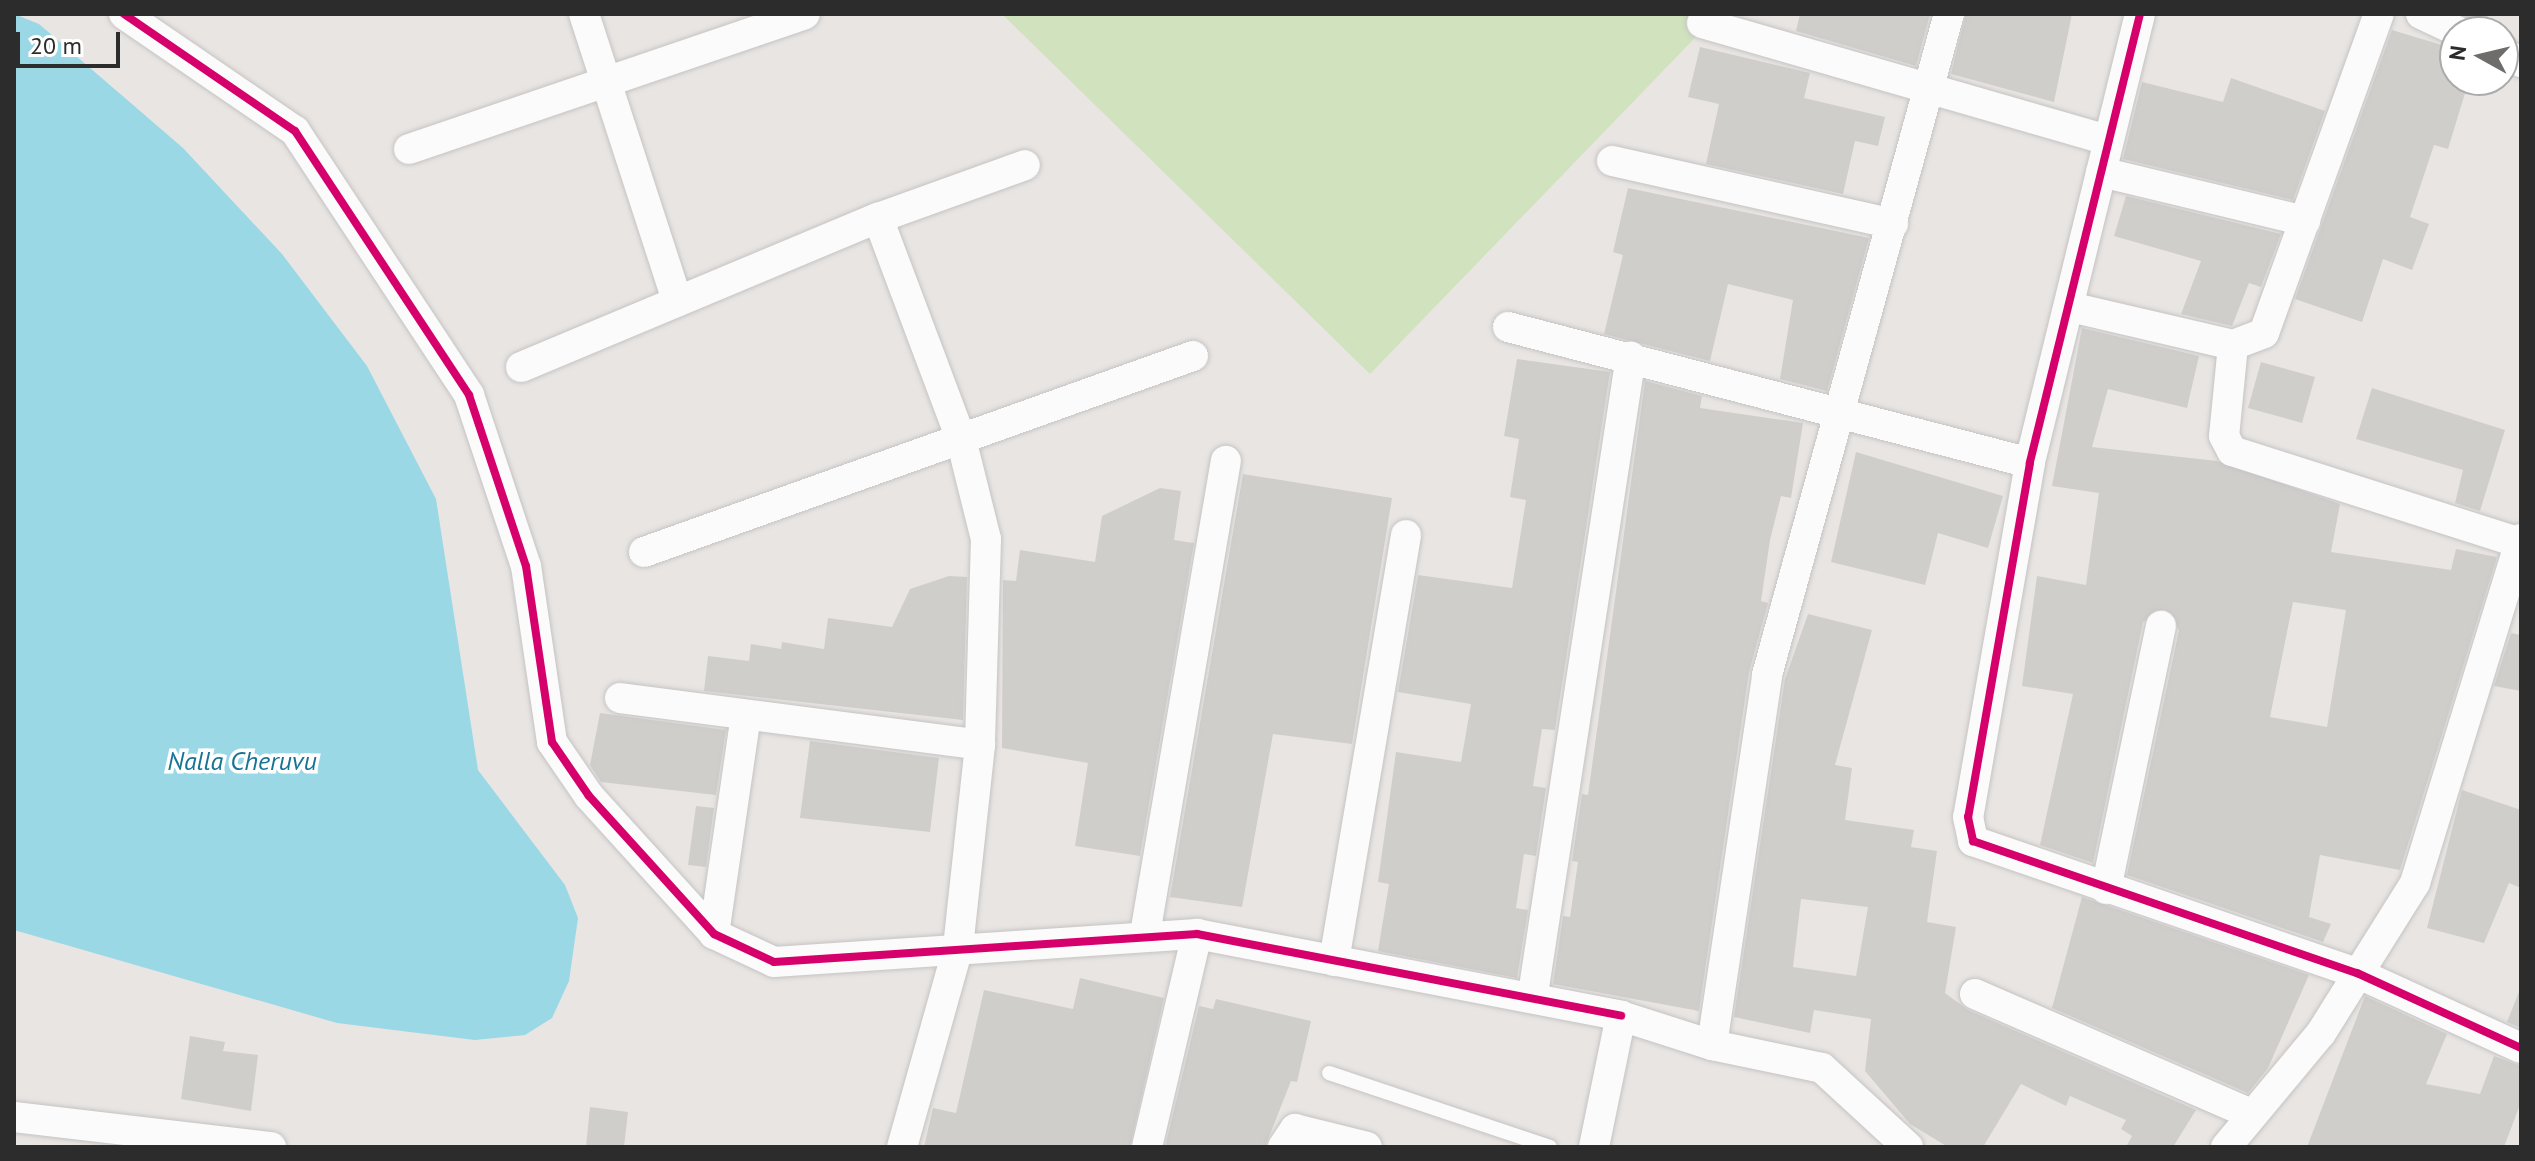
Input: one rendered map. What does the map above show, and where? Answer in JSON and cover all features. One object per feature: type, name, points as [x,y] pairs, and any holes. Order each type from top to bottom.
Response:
[{"type":"street","points":[[124,14],[295,131],[469,395],[526,566],[552,742],[589,796],[714,934],[774,962],[856,962],[958,948],[1145,934],[1197,934],[1334,961],[1533,994],[1621,1016],[1712,1045],[1822,1068],[1908,1147]]},
{"type":"street","points":[[584,14],[677,300]]},
{"type":"street","points":[[409,149],[608,84],[805,14]]},
{"type":"street","points":[[1712,1045],[1767,675],[1843,414],[1949,14]]},
{"type":"street","points":[[2140,14],[2030,463],[1968,817],[1973,841],[1991,851],[2357,973],[2521,1048]]},
{"type":"street","points":[[2070,307],[2233,345],[2264,333],[2379,14]]},
{"type":"street","points":[[1702,23],[1930,92],[2107,140]]},
{"type":"street","points":[[1612,161],[1893,224]]},
{"type":"street","points":[[521,367],[878,218],[1025,165]]},
{"type":"street","points":[[2101,172],[2305,221]]},
{"type":"street","points":[[878,218],[961,439],[986,539],[980,745],[958,948],[902,1147]]},
{"type":"street","points":[[1508,327],[1631,356],[2030,463]]},
{"type":"street","points":[[2226,1147],[2321,1033],[2415,883],[2513,595],[2520,541],[2232,451],[2224,436],[2233,345]]},
{"type":"street","points":[[644,552],[1193,356]]},
{"type":"street","points":[[1533,994],[1631,356]]},
{"type":"street","points":[[1145,934],[1226,461]]},
{"type":"street","points":[[1334,961],[1406,535]]},
{"type":"street","points":[[2106,889],[2161,626]]},
{"type":"street","points":[[620,698],[980,745]]},
{"type":"street","points":[[714,934],[746,715]]},
{"type":"street","points":[[1147,1147],[1197,934]]},
{"type":"street","points":[[1975,994],[2251,1114]]},
{"type":"street","points":[[1594,1147],[1621,1016]]},
{"type":"street","points":[[14,1117],[271,1147]]},
{"type":"street","points":[[1283,1147],[1295,1129],[1367,1147]]},
{"type":"lane","points":[[1329,1073],[1550,1147]]},
{"type":"green space","points":[[1002,14],[1718,14],[1370,374]]},
{"type":"water","name":"Nalla Cheruvu","points":[[14,14],[39,24],[183,148],[282,254],[367,366],[436,499],[478,770],[565,885],[578,918],[569,981],[552,1018],[525,1035],[475,1040],[337,1023],[14,930]]},
{"type":"building","points":[[1800,14],[1930,14],[1916,66],[1796,31]]},
{"type":"building","points":[[1966,14],[2072,14],[2054,102],[1951,74]]},
{"type":"building","points":[[2463,14],[2489,14],[2488,16]]},
{"type":"building","points":[[2392,30],[2439,44],[2439,96],[2464,96],[2448,149],[2434,145],[2410,217],[2429,224],[2412,270],[2383,259],[2362,322],[2295,299]]},
{"type":"building","points":[[1700,47],[1810,73],[1804,98],[1885,117],[1878,146],[1855,141],[1843,194],[1706,164],[1719,104],[1688,97]]},
{"type":"building","points":[[2231,78],[2325,111],[2293,200],[2123,159],[2142,82],[2223,102]]},
{"type":"building","points":[[1628,188],[1869,238],[1827,391],[1780,379],[1793,300],[1728,284],[1710,361],[1604,334],[1623,255],[1613,252]]},
{"type":"building","points":[[2126,196],[2281,234],[2261,287],[2249,283],[2232,326],[2181,314],[2201,261],[2114,236]]},
{"type":"building","points":[[2082,328],[2199,356],[2187,408],[2108,389],[2092,447],[2217,461],[2340,504],[2331,552],[2451,570],[2456,549],[2497,557],[2400,870],[2320,855],[2309,917],[2331,924],[2323,942],[2127,875],[2179,630],[2165,609],[2143,622],[2093,863],[2040,845],[2073,694],[2022,686],[2037,576],[2086,585],[2099,493],[2052,486]],"holes":[[[2293,602],[2346,610],[2327,727],[2270,717]]]},
{"type":"building","points":[[1517,359],[1610,372],[1555,730],[1542,729],[1533,786],[1546,788],[1536,856],[1524,854],[1516,908],[1528,910],[1517,978],[1378,951],[1389,884],[1378,882],[1396,752],[1461,762],[1471,704],[1398,692],[1418,575],[1512,588],[1526,500],[1510,497],[1519,439],[1504,436]]},
{"type":"building","points":[[2261,362],[2315,377],[2302,423],[2248,408]]},
{"type":"building","points":[[1645,381],[1702,396],[1700,408],[1803,423],[1791,498],[1781,496],[1770,540],[1761,601],[1768,603],[1749,672],[1699,1011],[1553,984],[1563,916],[1570,917],[1578,862],[1572,861],[1582,794],[1588,795]]},
{"type":"building","points":[[2372,388],[2505,430],[2480,511],[2455,503],[2463,470],[2356,439]]},
{"type":"building","points":[[1856,452],[2003,496],[1988,548],[1938,533],[1925,585],[1831,562]]},
{"type":"building","points":[[1243,474],[1392,498],[1352,744],[1273,734],[1242,907],[1170,897]]},
{"type":"building","points":[[1160,488],[1181,491],[1174,540],[1194,543],[1140,856],[1075,846],[1088,763],[1002,748],[1003,580],[1016,581],[1020,550],[1095,562],[1102,516]]},
{"type":"building","points":[[949,576],[967,577],[963,720],[704,691],[708,656],[749,661],[751,644],[781,649],[782,642],[824,649],[828,618],[892,627],[910,589]]},
{"type":"building","points":[[1808,614],[1872,630],[1835,765],[1852,768],[1845,820],[1914,830],[1911,847],[1937,851],[1927,922],[1956,927],[1945,993],[1968,1010],[2196,1110],[2173,1147],[2126,1147],[2132,1136],[2121,1129],[2126,1120],[2070,1096],[2066,1106],[2021,1084],[1983,1147],[1948,1147],[1910,1124],[1865,1071],[1871,1019],[1814,1010],[1810,1033],[1734,1017],[1785,679]],"holes":[[[1801,899],[1868,907],[1856,976],[1793,967]]]},
{"type":"building","points":[[2511,633],[2521,635],[2521,691],[2494,686]]},
{"type":"building","points":[[600,713],[726,730],[716,795],[601,782],[590,765]]},
{"type":"building","points":[[810,741],[939,758],[930,832],[800,818]]},
{"type":"building","points":[[2462,790],[2521,810],[2521,888],[2509,883],[2484,943],[2427,928]]},
{"type":"building","points":[[696,806],[714,808],[706,867],[688,865]]},
{"type":"building","points":[[2082,897],[2309,975],[2268,1068],[2248,1093],[2052,1008]]},
{"type":"building","points":[[1080,978],[1164,998],[1130,1147],[924,1147],[933,1108],[956,1113],[984,990],[1073,1009]]},
{"type":"building","points":[[2521,992],[2521,1028],[2507,1022]]},
{"type":"building","points":[[2365,996],[2447,1034],[2426,1084],[2480,1094],[2494,1056],[2521,1066],[2521,1102],[2504,1147],[2307,1147]]},
{"type":"building","points":[[1216,999],[1311,1021],[1297,1082],[1291,1081],[1265,1147],[1165,1147],[1199,1006],[1213,1009]]},
{"type":"building","points":[[190,1036],[225,1042],[223,1051],[258,1055],[251,1111],[181,1099]]},
{"type":"building","points":[[590,1107],[628,1112],[624,1147],[586,1147]]},
{"type":"cycle path","points":[[124,14],[295,131],[469,395],[526,566],[552,742],[589,796],[714,934],[774,962],[1197,934],[1621,1016]]},
{"type":"cycle path","points":[[2140,14],[2030,463],[1968,817],[1973,841],[2357,973],[2521,1048]]}]
